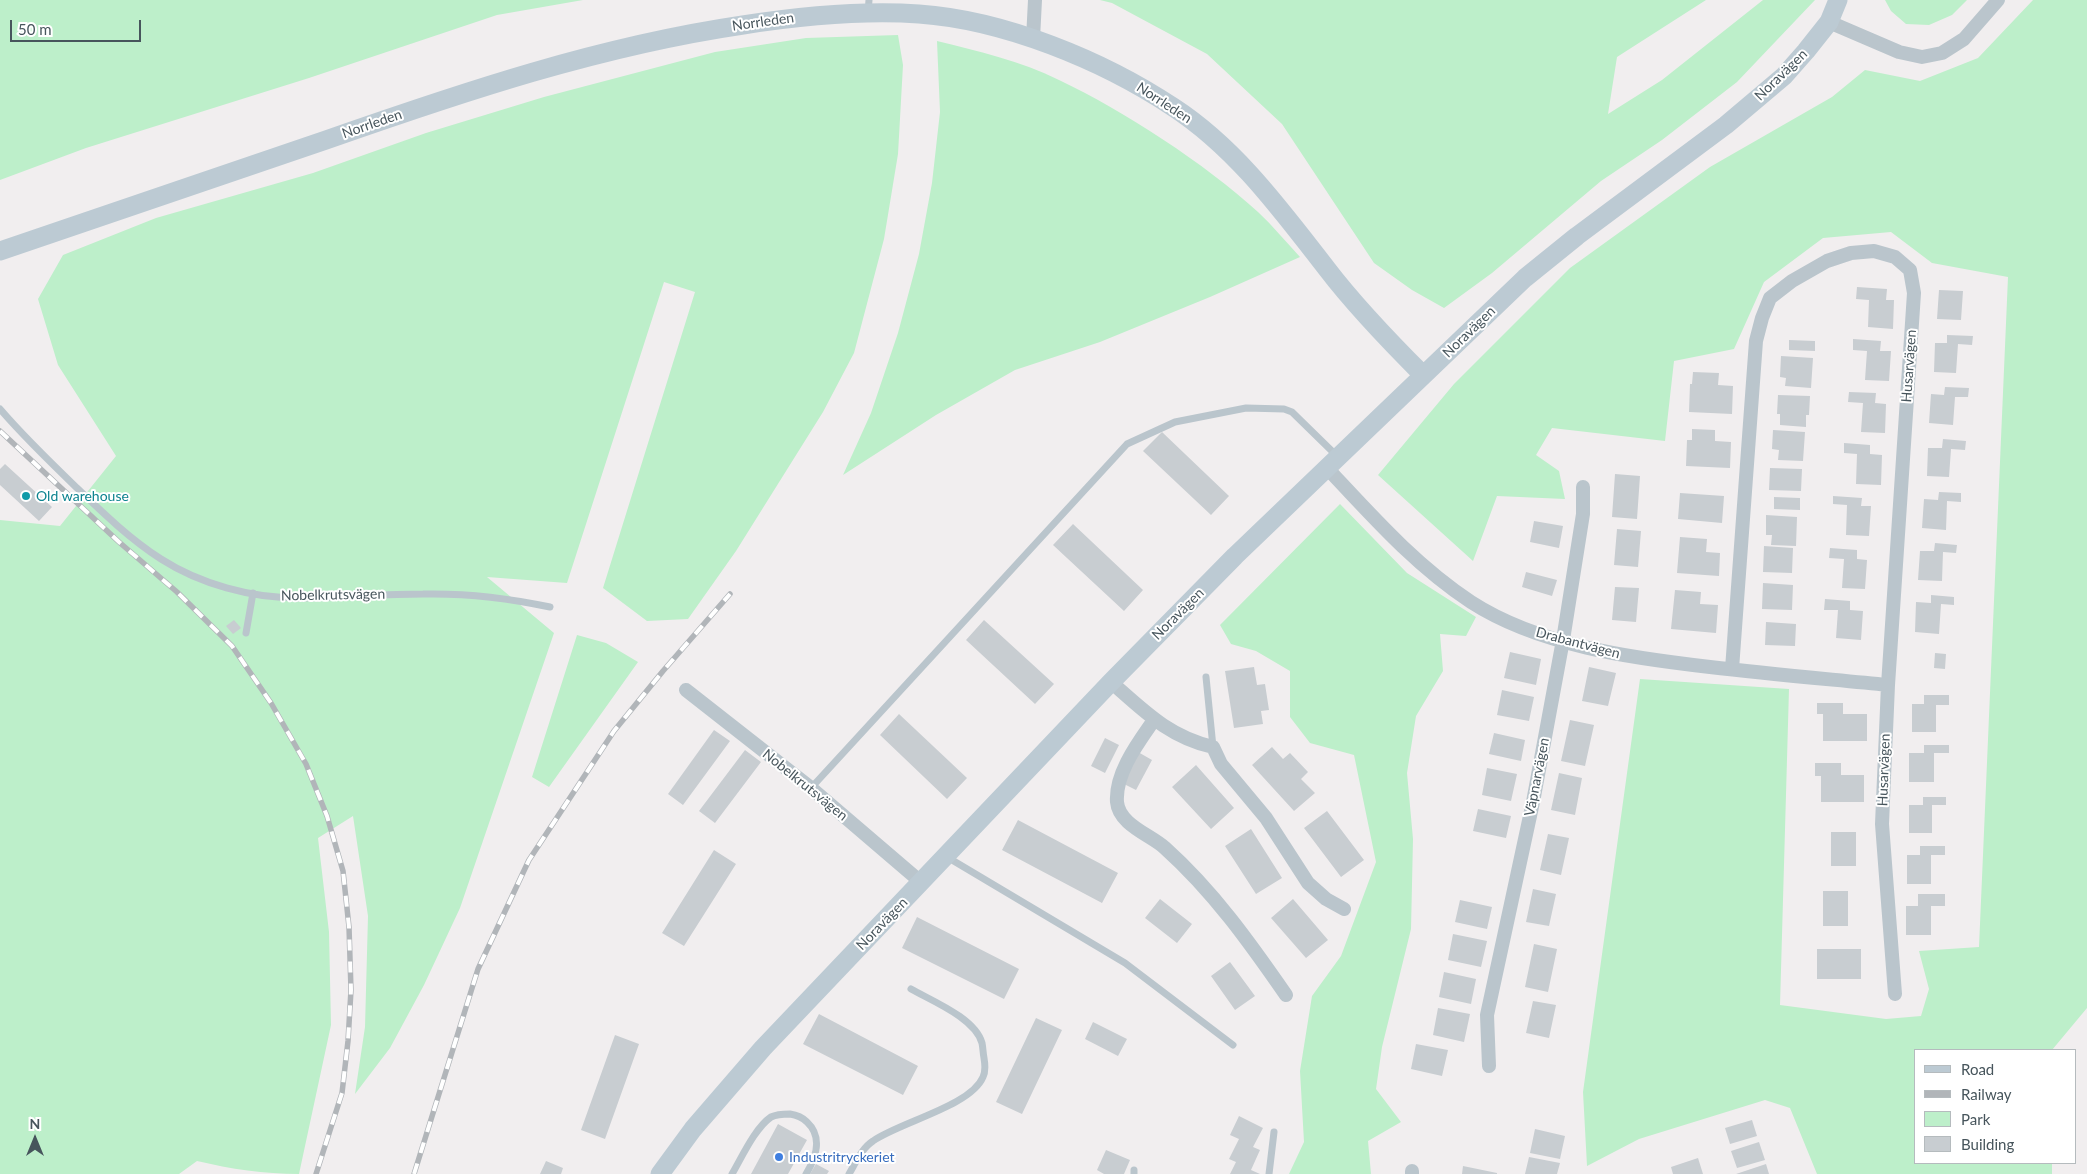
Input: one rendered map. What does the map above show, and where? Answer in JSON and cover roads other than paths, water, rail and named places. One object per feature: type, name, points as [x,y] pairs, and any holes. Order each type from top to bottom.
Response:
[{"type":"street","points":[[1033,39],[1035,0]]},
{"type":"street","name":"Noravägen","points":[[665,1173],[693,1129],[763,1048],[922,883],[1111,682],[1234,556],[1525,278],[1577,236],[1726,125],[1784,76],[1829,22],[1838,0]]},
{"type":"street","points":[[1829,22],[1900,52],[1922,57],[1942,53],[1964,39],[1998,0]]},
{"type":"street","name":"Norrleden","points":[[0,251],[457,94],[568,61],[721,28],[869,7],[954,18],[1054,45],[1108,69],[1174,107],[1210,134],[1272,199],[1375,328],[1424,375]]},
{"type":"street","name":"Husarvägen","points":[[1732,669],[1756,341],[1762,318],[1770,298],[1799,277],[1827,261],[1851,253],[1874,251],[1895,257],[1910,270],[1914,293],[1888,684],[1882,824],[1895,994]]},
{"type":"street","name":"Drabantvägen","points":[[1332,463],[1405,550],[1440,580],[1472,603],[1514,625],[1599,651],[1647,660],[1888,684]]},
{"type":"street","name":"Väpnarvägen","points":[[1489,1066],[1487,1015],[1533,802],[1563,640],[1583,514],[1583,487]]},
{"type":"street","points":[[1111,682],[1154,720],[1194,743],[1213,747],[1221,764],[1266,818],[1308,883],[1326,899],[1344,909]]},
{"type":"street","name":"Nobelkrutsvägen","points":[[686,690],[811,788],[922,883]]},
{"type":"street","points":[[1154,720],[1129,756],[1120,782],[1117,803],[1124,818],[1163,846],[1192,873],[1259,955],[1286,995]]},
{"type":"lane","points":[[811,788],[1127,444],[1175,422],[1246,408],[1284,409],[1292,412],[1332,463]]},
{"type":"lane","name":"Nobelkrutsvägen","points":[[0,409],[112,522],[162,560],[220,586],[253,593],[297,598],[465,594],[512,599],[550,607]]},
{"type":"lane","points":[[246,633],[253,593]]},
{"type":"lane","points":[[1206,677],[1213,747]]},
{"type":"lane","points":[[946,857],[1125,963],[1233,1045]]},
{"type":"lane","points":[[849,1174],[863,1150],[872,1142],[897,1128],[956,1102],[972,1092],[983,1077],[985,1065],[982,1042],[972,1027],[952,1012],[911,989]]},
{"type":"lane","points":[[732,1174],[752,1139],[767,1121],[773,1116],[781,1114],[796,1114],[804,1119],[815,1131],[816,1150],[814,1162],[806,1174]]},
{"type":"lane","points":[[1269,1174],[1274,1132]]},
{"type":"railway","points":[[0,431],[119,542],[177,592],[232,646],[271,703],[306,764],[327,816],[343,871],[349,927],[351,990],[342,1093],[316,1174]]},
{"type":"railway","points":[[414,1174],[478,969],[529,860],[614,731],[730,594]]},
{"type":"place","name":"Old warehouse","points":[[26,496]]},
{"type":"place","name":"Industritryckeriet","points":[[779,1157]]}]
